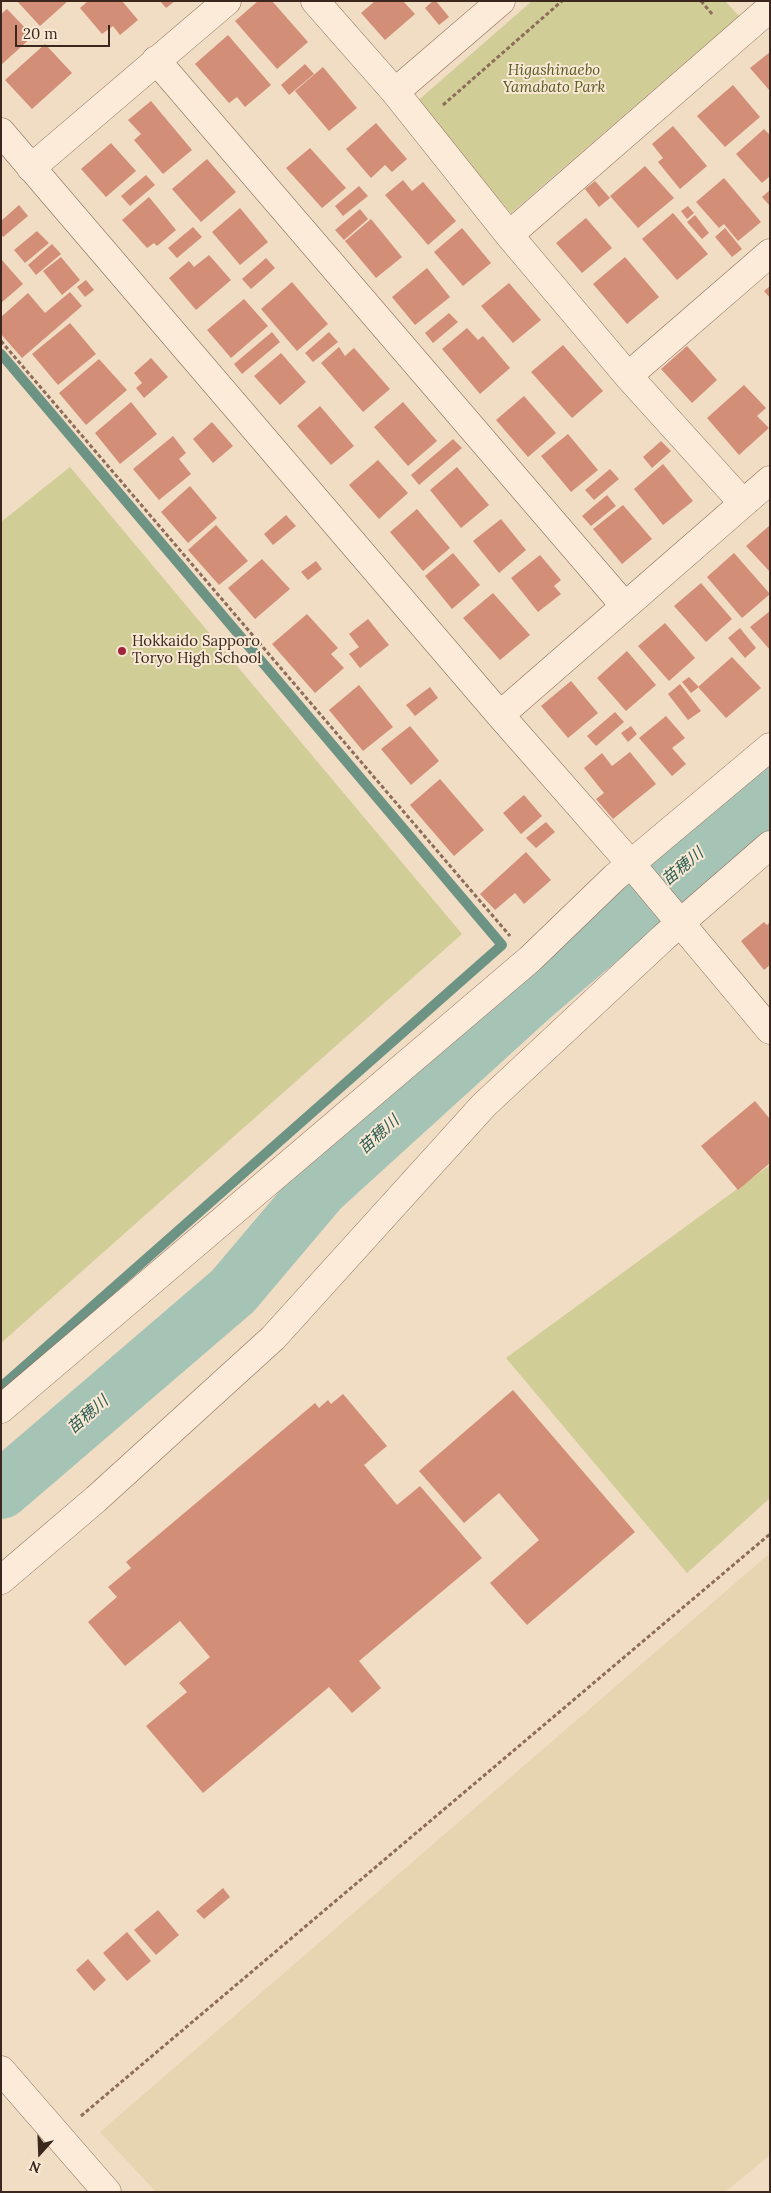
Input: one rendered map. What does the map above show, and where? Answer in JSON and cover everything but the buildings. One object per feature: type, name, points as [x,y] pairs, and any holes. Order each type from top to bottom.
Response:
[{"type":"street","points":[[31,168],[227,1]]},
{"type":"street","points":[[314,1],[395,92],[509,235],[628,376],[743,503]]},
{"type":"street","points":[[395,92],[501,1]]},
{"type":"street","points":[[509,235],[770,8]]},
{"type":"street","points":[[156,60],[624,605]]},
{"type":"street","points":[[1,132],[500,716],[638,873],[770,1030]]},
{"type":"street","points":[[628,376],[770,253]]},
{"type":"street","points":[[500,716],[624,605],[770,480]]},
{"type":"street","points":[[1,1409],[523,966],[638,873],[770,747]]},
{"type":"street","points":[[1,1580],[96,1499],[273,1338],[484,1105],[676,919],[770,845]]},
{"type":"street","points":[[1,2070],[107,2192]]},
{"type":"path","points":[[440,107],[562,1]]},
{"type":"path","points":[[701,1],[714,15],[706,21]]},
{"type":"path","points":[[1,340],[510,936]]},
{"type":"path","points":[[58,2136],[770,1534]]},
{"type":"shaded area","points":[[770,1553],[770,2155],[725,2192],[156,2192],[100,2132]]},
{"type":"green space","name":"Higashinaebo Yamabato Park","points":[[532,1],[725,1],[739,16],[511,213],[414,104]]},
{"type":"green space","name":"Hokkaido Sapporo Toryo High School","points":[[70,467],[462,934],[1,1343],[1,522]]},
{"type":"green space","points":[[770,1165],[770,1498],[687,1573],[506,1358]]},
{"type":"waterway","points":[[1,354],[502,945],[1,1387]]},
{"type":"waterway","name":"苗穂川","points":[[1,1490],[233,1291],[320,1188],[530,997],[770,793]]},
{"type":"place","name":"Hokkaido Sapporo Toryo High School","points":[[122,651]]}]
